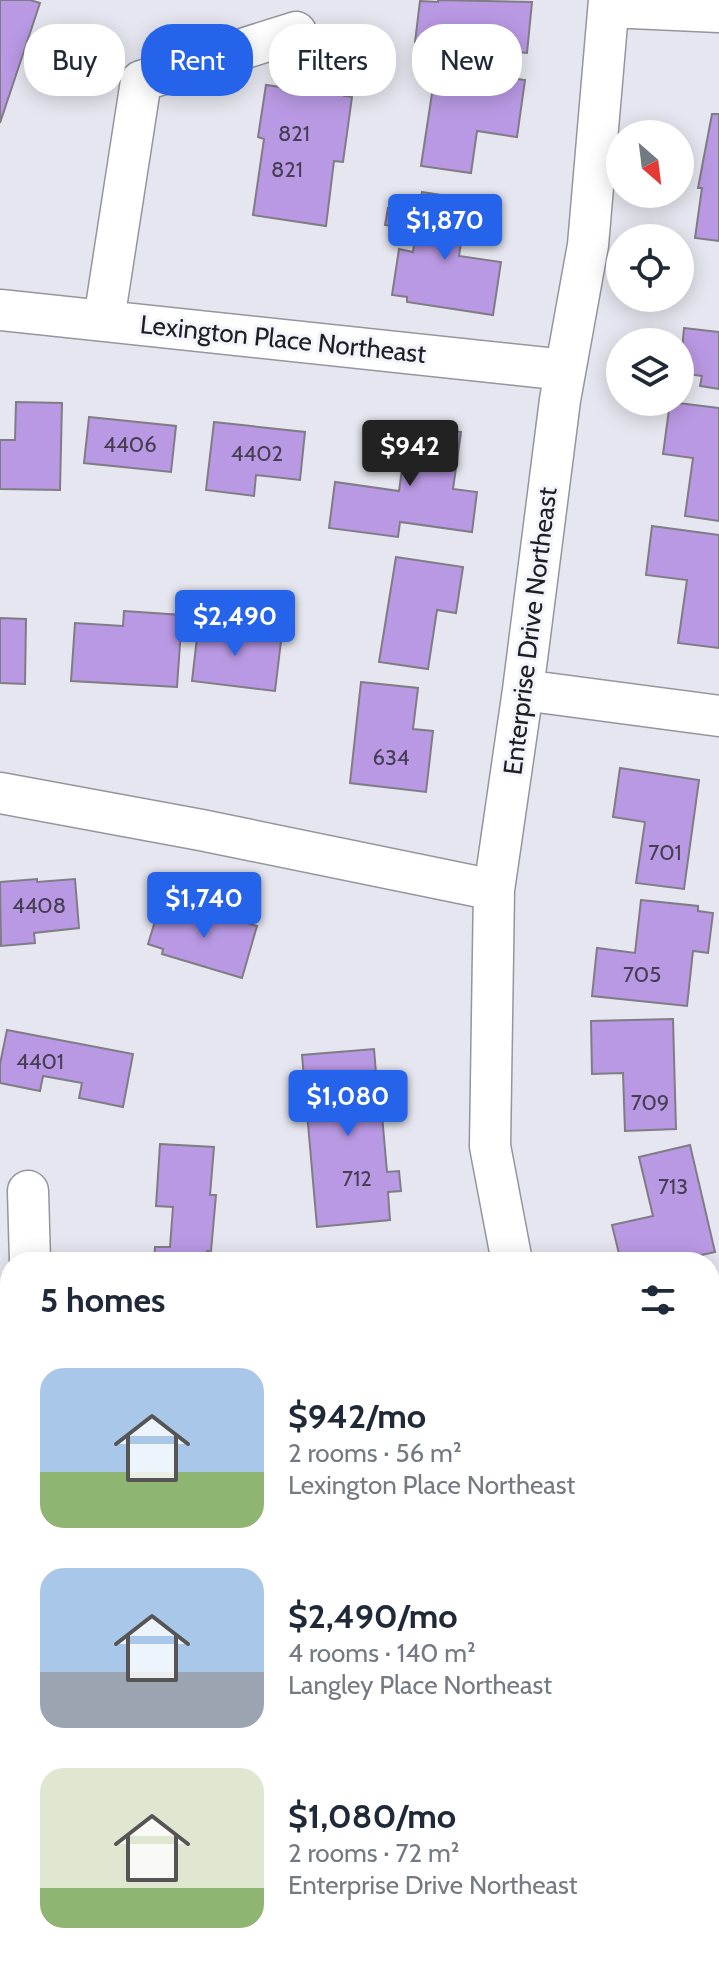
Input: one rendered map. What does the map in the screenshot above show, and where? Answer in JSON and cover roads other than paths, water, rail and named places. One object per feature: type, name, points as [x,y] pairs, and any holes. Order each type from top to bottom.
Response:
[{"type":"street","points":[[610,4],[719,12]]},
{"type":"street","name":"Enterprise Drive Northeast","points":[[510,1252],[490,1146],[494,890],[565,370],[588,245],[610,4]]},
{"type":"street","points":[[104,320],[141,81],[269,41]]},
{"type":"street","name":"Lexington Place Northeast","points":[[0,310],[565,370]]},
{"type":"street","points":[[523,690],[719,716]]},
{"type":"street","points":[[0,793],[201,830],[494,890]]},
{"type":"street","points":[[28,1191],[30,1252]]}]
